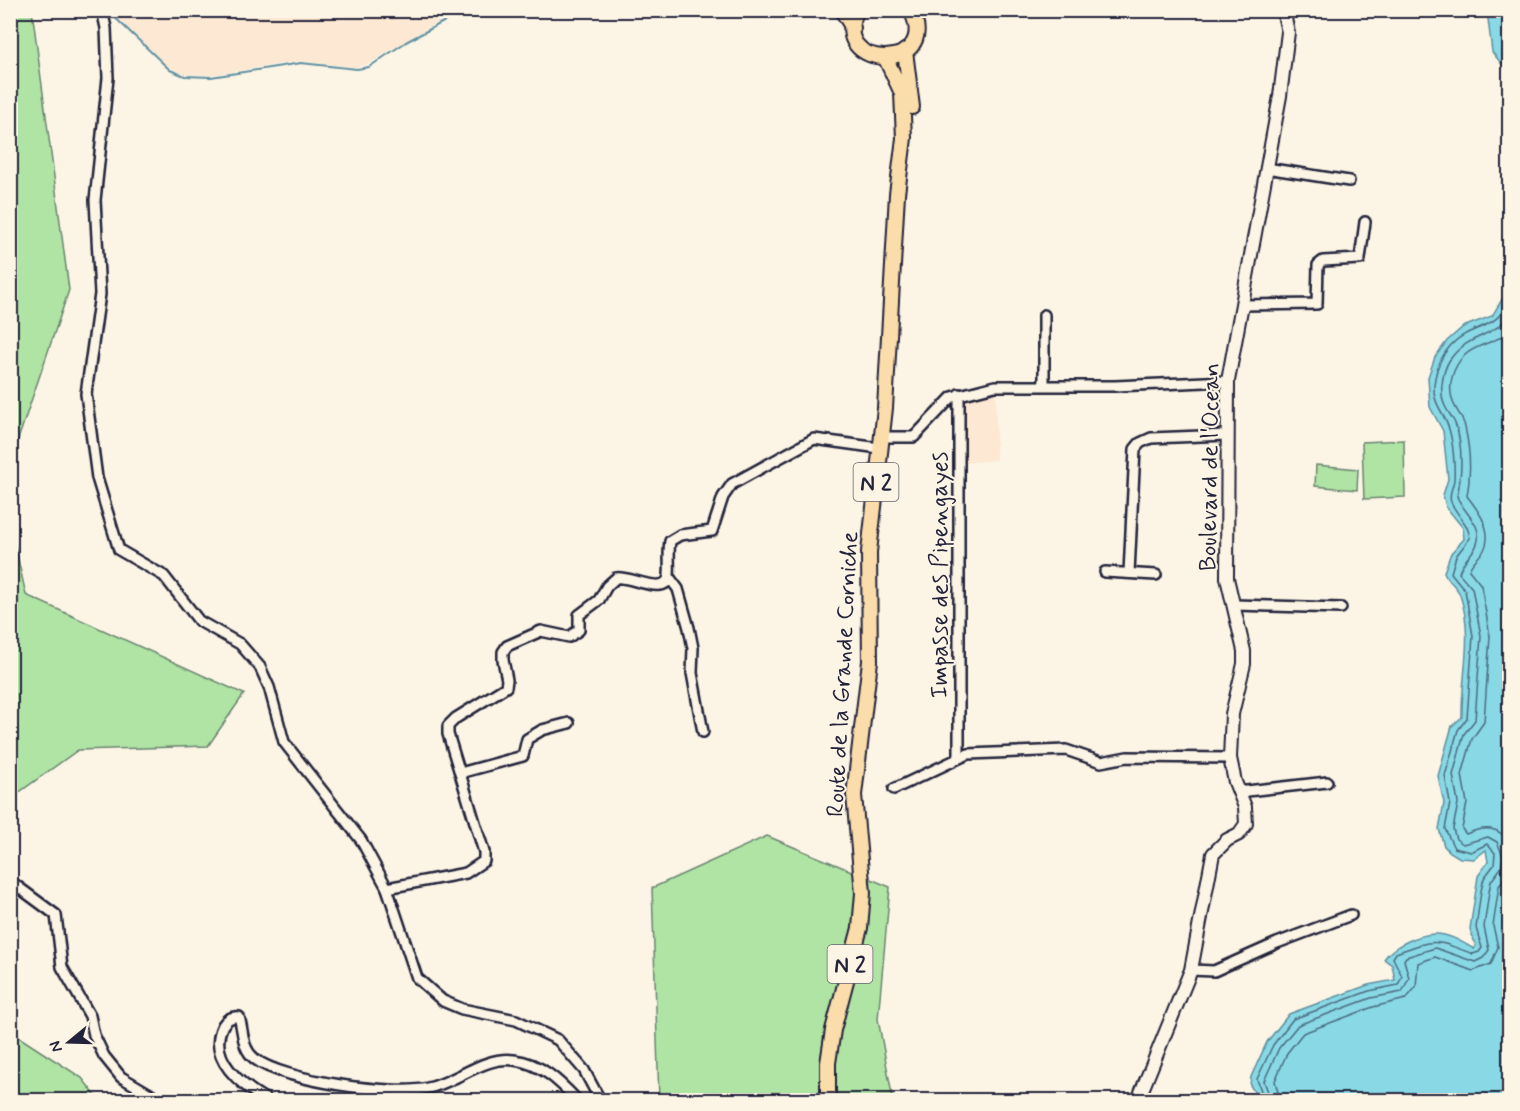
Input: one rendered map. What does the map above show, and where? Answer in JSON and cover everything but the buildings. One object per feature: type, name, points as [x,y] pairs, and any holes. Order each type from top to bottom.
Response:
[{"type":"main road","points":[[842,10],[853,28],[856,42],[865,53],[886,59],[905,51],[916,33],[912,11]]},
{"type":"main road","points":[[853,28],[858,10]]},
{"type":"main road","name":"Route de la Grande Corniche","points":[[828,1101],[828,1063],[832,1030],[860,928],[863,893],[854,795],[870,661],[869,552],[885,408],[897,194],[904,138],[912,108],[905,51]]},
{"type":"main road","name":"Route de la Grande Corniche","points":[[886,59],[902,93],[904,138]]},
{"type":"street","points":[[102,10],[106,28],[108,78],[95,200],[100,294],[86,394],[97,478],[119,550],[164,576],[199,621],[240,644],[260,667],[266,677],[284,742],[361,840],[387,888],[417,978],[443,1001],[462,1009],[516,1020],[558,1040],[584,1070],[600,1101]]},
{"type":"street","name":"Boulevard de l'Ocean","points":[[1138,1101],[1191,970],[1213,854],[1227,840],[1239,834],[1246,824],[1245,807],[1238,792],[1230,758],[1232,714],[1244,664],[1244,651],[1227,578],[1228,381],[1288,32],[1283,10]]},
{"type":"street","points":[[1266,168],[1349,181]]},
{"type":"street","points":[[1242,305],[1317,304],[1318,265],[1323,261],[1360,259],[1365,222]]},
{"type":"street","points":[[1044,315],[1044,385]]},
{"type":"street","points":[[703,732],[692,673],[693,648],[689,628],[678,588],[669,577],[667,555],[670,542],[680,535],[712,531],[723,496],[732,484],[814,439],[880,442],[914,437],[952,397],[995,386],[1228,381]]},
{"type":"street","name":"Impasse des Pipengayes","points":[[958,394],[959,757]]},
{"type":"street","points":[[1129,573],[1135,449],[1140,442],[1151,438],[1227,435]]},
{"type":"street","points":[[1106,572],[1156,575]]},
{"type":"street","points":[[387,888],[466,873],[484,861],[484,852],[448,726],[456,718],[506,687],[503,652],[507,646],[541,631],[569,637],[576,634],[579,630],[579,615],[599,600],[607,586],[616,578],[627,578],[656,586],[664,583],[669,577]]},
{"type":"street","points":[[1235,605],[1341,608]]},
{"type":"street","points":[[460,773],[524,756],[527,739],[542,730],[569,723]]},
{"type":"street","points":[[894,789],[968,754],[1066,750],[1101,762],[1127,757],[1230,758]]},
{"type":"street","points":[[1238,792],[1328,782]]},
{"type":"street","points":[[10,880],[56,915],[62,967],[90,1016],[94,1035],[104,1056],[121,1077],[160,1101]]},
{"type":"street","points":[[1191,970],[1214,971],[1277,943],[1351,915]]},
{"type":"street","points":[[267,1101],[239,1081],[221,1054],[218,1045],[224,1024],[230,1018],[239,1017],[244,1044],[254,1058],[288,1074],[379,1089],[413,1090],[429,1088],[488,1063],[513,1059],[544,1070],[578,1101]]},
{"type":"shaded area","points":[[110,11],[456,11],[368,64],[355,67],[300,61],[210,75],[184,74],[170,68]]},
{"type":"shaded area","points":[[996,392],[996,460],[965,463],[966,399]]},
{"type":"green space","points":[[32,10],[69,290],[11,460],[10,11]]},
{"type":"green space","points":[[1404,440],[1405,497],[1364,499],[1362,442]]},
{"type":"green space","points":[[1316,465],[1358,469],[1357,490],[1315,486]]},
{"type":"green space","points":[[10,523],[26,595],[244,694],[208,746],[78,750],[11,798]]},
{"type":"green space","points":[[767,836],[890,887],[878,1019],[893,1100],[659,1100],[652,888]]},
{"type":"green space","points":[[11,1032],[82,1078],[99,1100],[11,1100]]},
{"type":"water","points":[[1487,11],[1509,11],[1509,73],[1492,52]]},
{"type":"water","points":[[1509,275],[1509,1100],[1259,1100],[1250,1085],[1251,1077],[1267,1042],[1289,1014],[1368,985],[1395,980],[1392,965],[1384,959],[1393,950],[1413,939],[1439,934],[1455,938],[1474,949],[1476,946],[1470,929],[1478,876],[1488,862],[1486,850],[1474,859],[1460,858],[1444,846],[1439,829],[1444,803],[1438,776],[1452,726],[1462,717],[1467,641],[1460,595],[1444,572],[1451,553],[1464,539],[1463,528],[1446,507],[1443,495],[1448,479],[1443,431],[1430,407],[1428,377],[1435,357],[1447,341],[1463,327],[1492,316],[1503,298]]},
{"type":"waterway","points":[[107,10],[170,70],[185,76],[211,77],[301,63],[357,69],[369,67],[406,42],[460,13],[479,10]]}]
